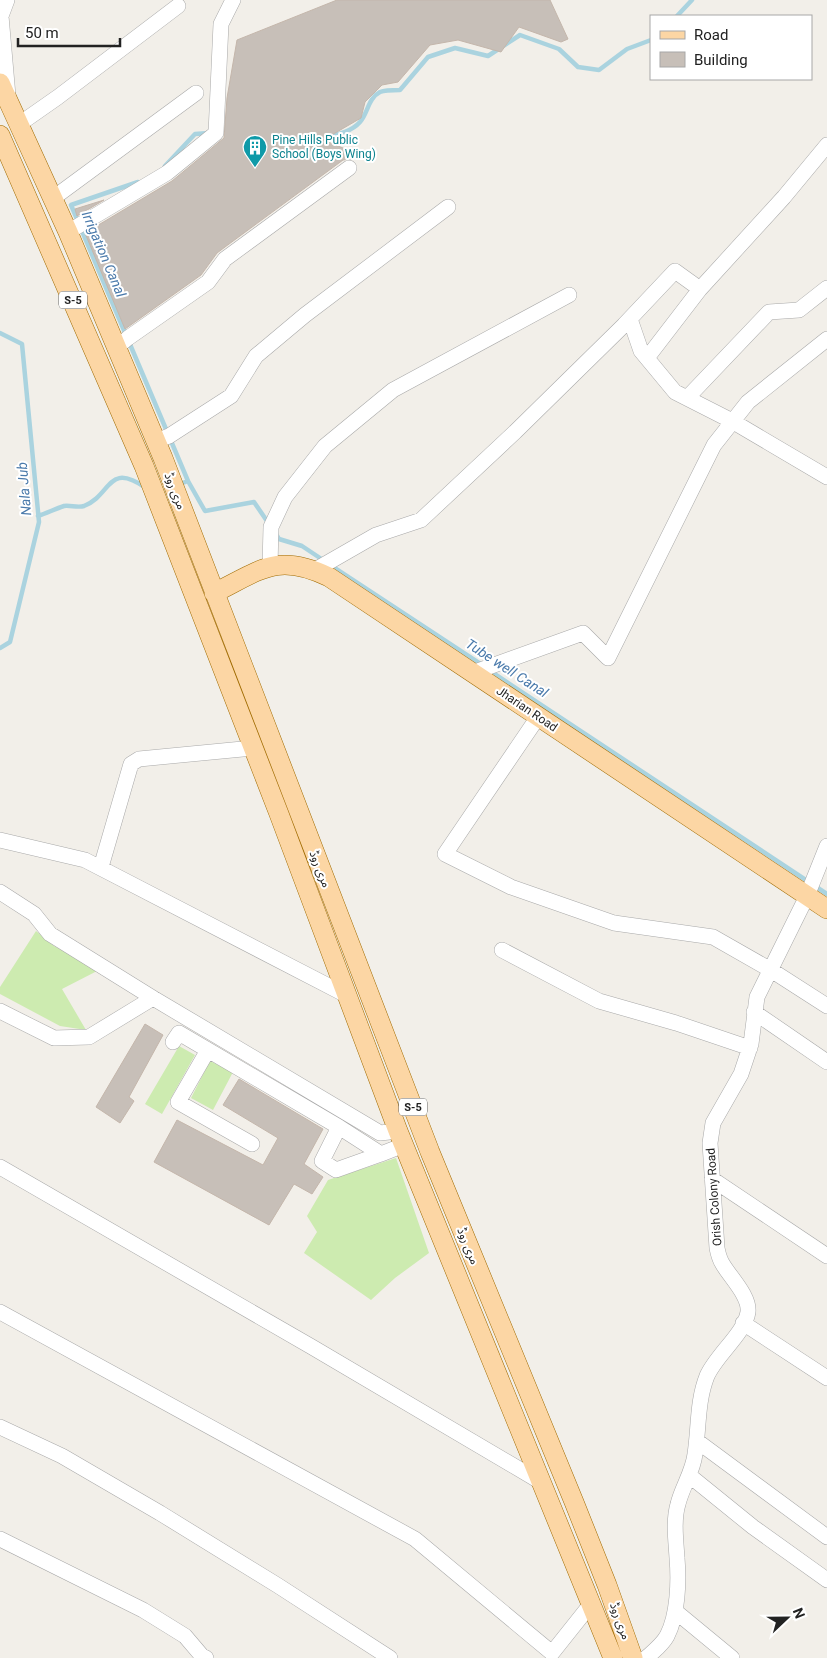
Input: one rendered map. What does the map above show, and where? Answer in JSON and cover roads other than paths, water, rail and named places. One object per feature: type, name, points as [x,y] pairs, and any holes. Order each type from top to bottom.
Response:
[{"type":"main road","name":"مری روڈ","points":[[0,83],[68,232],[159,450],[430,1152],[607,1586],[633,1658]]},
{"type":"main road","name":"مری روڈ","points":[[0,135],[144,466],[279,814],[401,1138],[612,1658]]},
{"type":"main road","points":[[79,314],[98,304]]},
{"type":"main road","name":"Jharian Road","points":[[214,593],[270,566],[285,564],[302,566],[329,577],[827,909]]},
{"type":"main road","points":[[279,814],[297,807]]},
{"type":"main road","points":[[444,1244],[464,1236]]},
{"type":"street","points":[[6,0],[1,16],[9,105]]},
{"type":"street","points":[[68,232],[168,173],[217,129],[221,24],[233,0]]},
{"type":"street","points":[[18,125],[178,6]]},
{"type":"street","points":[[52,198],[196,93]]},
{"type":"street","points":[[647,358],[700,289],[784,197],[827,145]]},
{"type":"street","points":[[117,347],[208,282],[225,259],[349,168]]},
{"type":"street","points":[[159,450],[169,436],[231,396],[256,356],[305,314],[448,207]]},
{"type":"street","points":[[314,570],[376,535],[421,520],[515,432],[630,319],[675,271],[700,289]]},
{"type":"street","points":[[687,398],[769,312],[799,310],[827,288]]},
{"type":"street","points":[[270,566],[271,527],[285,497],[325,446],[393,390],[568,295]]},
{"type":"street","points":[[630,319],[641,351],[675,392],[732,421],[827,477]]},
{"type":"street","points":[[472,673],[583,633],[608,658],[714,445],[748,402],[827,338]]},
{"type":"street","points":[[538,717],[445,854],[511,887],[614,923],[713,937],[771,970],[827,1006]]},
{"type":"street","points":[[101,867],[131,764],[139,759],[253,748]]},
{"type":"street","points":[[0,840],[85,860],[101,867],[348,996]]},
{"type":"street","name":"Orish Colony Road","points":[[646,1658],[659,1647],[667,1635],[675,1611],[678,1581],[676,1544],[678,1505],[690,1476],[695,1456],[699,1404],[712,1366],[736,1336],[748,1314],[748,1308],[740,1290],[720,1260],[717,1248],[710,1143],[713,1123],[742,1074],[750,1048],[757,997],[807,896],[827,846]]},
{"type":"street","points":[[0,892],[34,914],[50,934],[153,998],[380,1133],[401,1138]]},
{"type":"street","points":[[502,950],[598,1001],[676,1023],[750,1048]]},
{"type":"street","points":[[0,1011],[54,1038],[89,1037],[153,998]]},
{"type":"street","points":[[754,1012],[827,1062]]},
{"type":"street","points":[[173,1042],[179,1033],[339,1127],[381,1154]]},
{"type":"street","points":[[208,1050],[178,1102],[252,1144]]},
{"type":"street","points":[[339,1127],[322,1160],[336,1170],[381,1154],[401,1138]]},
{"type":"street","points":[[0,1167],[541,1482]]},
{"type":"street","points":[[712,1179],[827,1256]]},
{"type":"street","points":[[0,1312],[414,1539],[552,1653],[591,1604]]},
{"type":"street","points":[[743,1323],[827,1378]]},
{"type":"street","points":[[0,1427],[62,1456],[160,1513],[277,1584],[390,1658]]},
{"type":"street","points":[[696,1441],[827,1537]]},
{"type":"street","points":[[690,1476],[753,1527],[827,1580]]},
{"type":"street","points":[[0,1540],[143,1610],[185,1636],[202,1656],[206,1658]]},
{"type":"street","points":[[675,1611],[732,1658]]},
{"type":"waterway","name":"Irrigation Canal","points":[[678,15],[692,0]]},
{"type":"waterway","name":"Irrigation Canal","points":[[328,134],[341,133],[353,128],[363,118],[376,95],[384,91],[400,90],[428,57],[455,48],[488,56],[520,35],[559,49],[578,67],[599,70],[627,49],[650,40]]},
{"type":"waterway","name":"Irrigation Canal","points":[[165,166],[195,134],[209,133]]},
{"type":"waterway","name":"Irrigation Canal","points":[[126,335],[71,205],[138,182]]},
{"type":"waterway","name":"Nala Jub","points":[[0,333],[22,344],[39,522],[10,642],[0,648]]},
{"type":"waterway","name":"Irrigation Canal","points":[[129,342],[188,481],[180,484]]},
{"type":"waterway","name":"Irrigation Canal","points":[[38,516],[64,506],[84,506],[93,501],[117,479],[124,478],[146,488]]},
{"type":"waterway","name":"Tube well Canal","points":[[188,481],[205,511],[254,502],[269,524]]},
{"type":"waterway","name":"Tube well Canal","points":[[275,532],[279,539],[302,546],[323,560]]},
{"type":"waterway","name":"Tube well Canal","points":[[330,565],[482,665]]},
{"type":"waterway","name":"Tube well Canal","points":[[490,671],[827,894]]},
{"type":"place","name":"Pine Hills Public School (Boys Wing)","points":[[255,168]]}]
